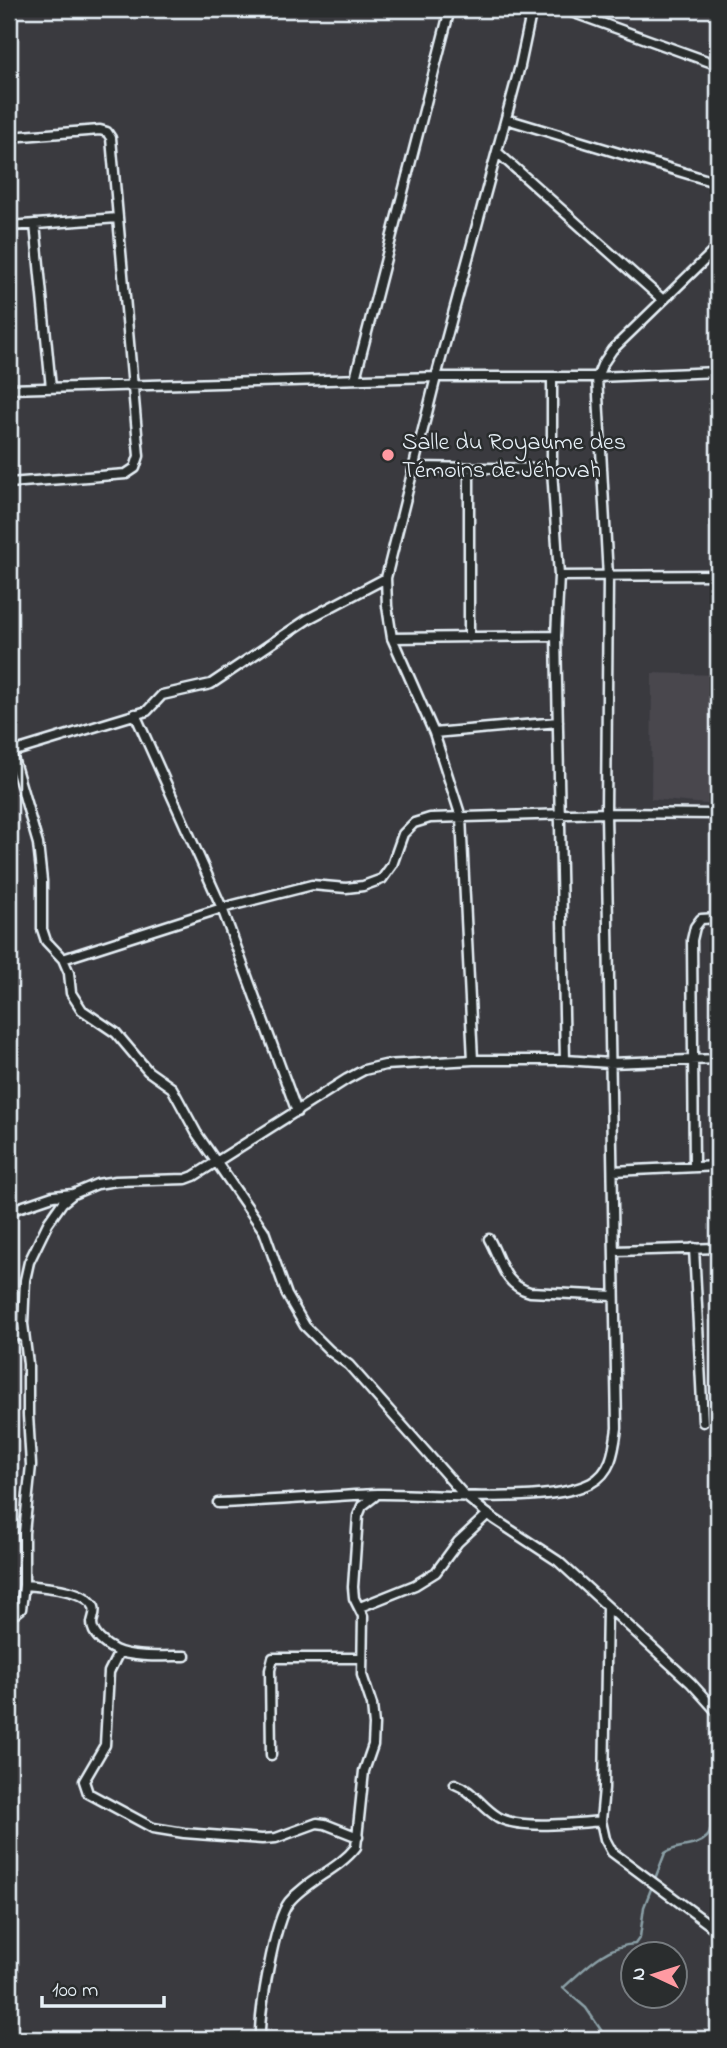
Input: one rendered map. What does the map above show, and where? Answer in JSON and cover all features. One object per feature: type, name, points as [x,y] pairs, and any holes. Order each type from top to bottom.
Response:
[{"type":"street","points":[[355,379],[450,9]]},
{"type":"street","points":[[472,1060],[461,817],[433,733],[392,638],[386,578],[436,377],[506,119],[532,9]]},
{"type":"street","points":[[563,9],[718,65]]},
{"type":"street","points":[[506,119],[718,183]]},
{"type":"street","points":[[9,137],[89,130],[107,132],[111,138],[139,456],[135,468],[126,474],[9,483]]},
{"type":"street","points":[[497,152],[663,300]]},
{"type":"street","points":[[9,226],[118,218]]},
{"type":"street","points":[[35,224],[51,388]]},
{"type":"street","points":[[218,1503],[378,1494],[523,1496],[559,1492],[593,1482],[606,1471],[614,1452],[617,1428],[615,1251],[606,813],[608,577],[597,377],[601,365],[612,351],[718,247]]},
{"type":"street","points":[[9,389],[718,372]]},
{"type":"street","points":[[552,377],[552,469],[558,576],[556,636],[565,1060]]},
{"type":"street","points":[[415,467],[552,469]]},
{"type":"street","points":[[468,468],[469,638]]},
{"type":"street","points":[[558,576],[718,575]]},
{"type":"street","points":[[386,578],[308,619],[211,684],[162,695],[147,711],[135,715],[10,748],[41,862],[42,929],[46,941],[63,959],[69,973],[71,993],[82,1010],[116,1033],[148,1071],[172,1088],[216,1163],[264,1231],[287,1295],[305,1326],[330,1351],[349,1365],[464,1495],[558,1561],[691,1684],[718,1713]]},
{"type":"street","points":[[392,638],[556,636]]},
{"type":"street","points":[[135,715],[222,908],[296,1112]]},
{"type":"street","points":[[433,733],[558,722]]},
{"type":"street","points":[[63,959],[222,908],[312,885],[346,888],[363,886],[382,879],[392,865],[403,834],[414,822],[430,818],[606,813],[718,814]]},
{"type":"street","points":[[694,1166],[692,940],[695,927],[701,919],[718,918]]},
{"type":"street","points":[[9,1614],[20,1609],[24,1585],[24,1532],[31,1465],[27,1415],[28,1364],[23,1337],[25,1280],[29,1262],[48,1223],[62,1203],[73,1194],[97,1184],[116,1181],[194,1177],[364,1070],[385,1065],[472,1060],[610,1063],[718,1059]]},
{"type":"street","points":[[612,1171],[718,1166]]},
{"type":"street","points":[[9,1211],[53,1196],[73,1194]]},
{"type":"street","points":[[489,1238],[506,1277],[520,1289],[614,1296]]},
{"type":"street","points":[[694,1248],[703,1422]]},
{"type":"street","points":[[615,1251],[718,1248]]},
{"type":"street","points":[[9,1331],[23,1337]]},
{"type":"street","points":[[260,2039],[261,2010],[287,1904],[300,1891],[349,1857],[356,1847],[364,1771],[373,1745],[374,1725],[372,1705],[362,1675],[363,1616],[354,1598],[353,1587],[358,1516],[362,1506],[378,1494]]},
{"type":"street","points":[[360,1608],[415,1585],[436,1572],[458,1542],[488,1514]]},
{"type":"street","points":[[24,1585],[61,1588],[91,1603],[95,1611],[92,1624],[96,1636],[119,1652],[185,1656]]},
{"type":"street","points":[[607,1607],[601,1821],[605,1839],[612,1852],[718,1931]]},
{"type":"street","points":[[119,1652],[109,1672],[105,1745],[84,1781],[88,1794],[153,1828],[191,1834],[262,1839],[276,1838],[317,1823],[358,1837]]},
{"type":"street","points":[[271,1755],[270,1670],[273,1658],[362,1658]]},
{"type":"street","points":[[455,1784],[467,1788],[487,1810],[500,1819],[512,1823],[564,1824],[601,1821]]},
{"type":"shaded area","points":[[652,673],[718,675],[718,805],[651,799]]},
{"type":"waterway","points":[[605,2039],[586,2008],[563,1988],[605,1954],[635,1944],[640,1937],[644,1907],[665,1853],[707,1837],[711,1816],[718,1806]]},
{"type":"place","name":"Salle du Royaume des Témoins de Jéhovah","points":[[388,455]]}]
